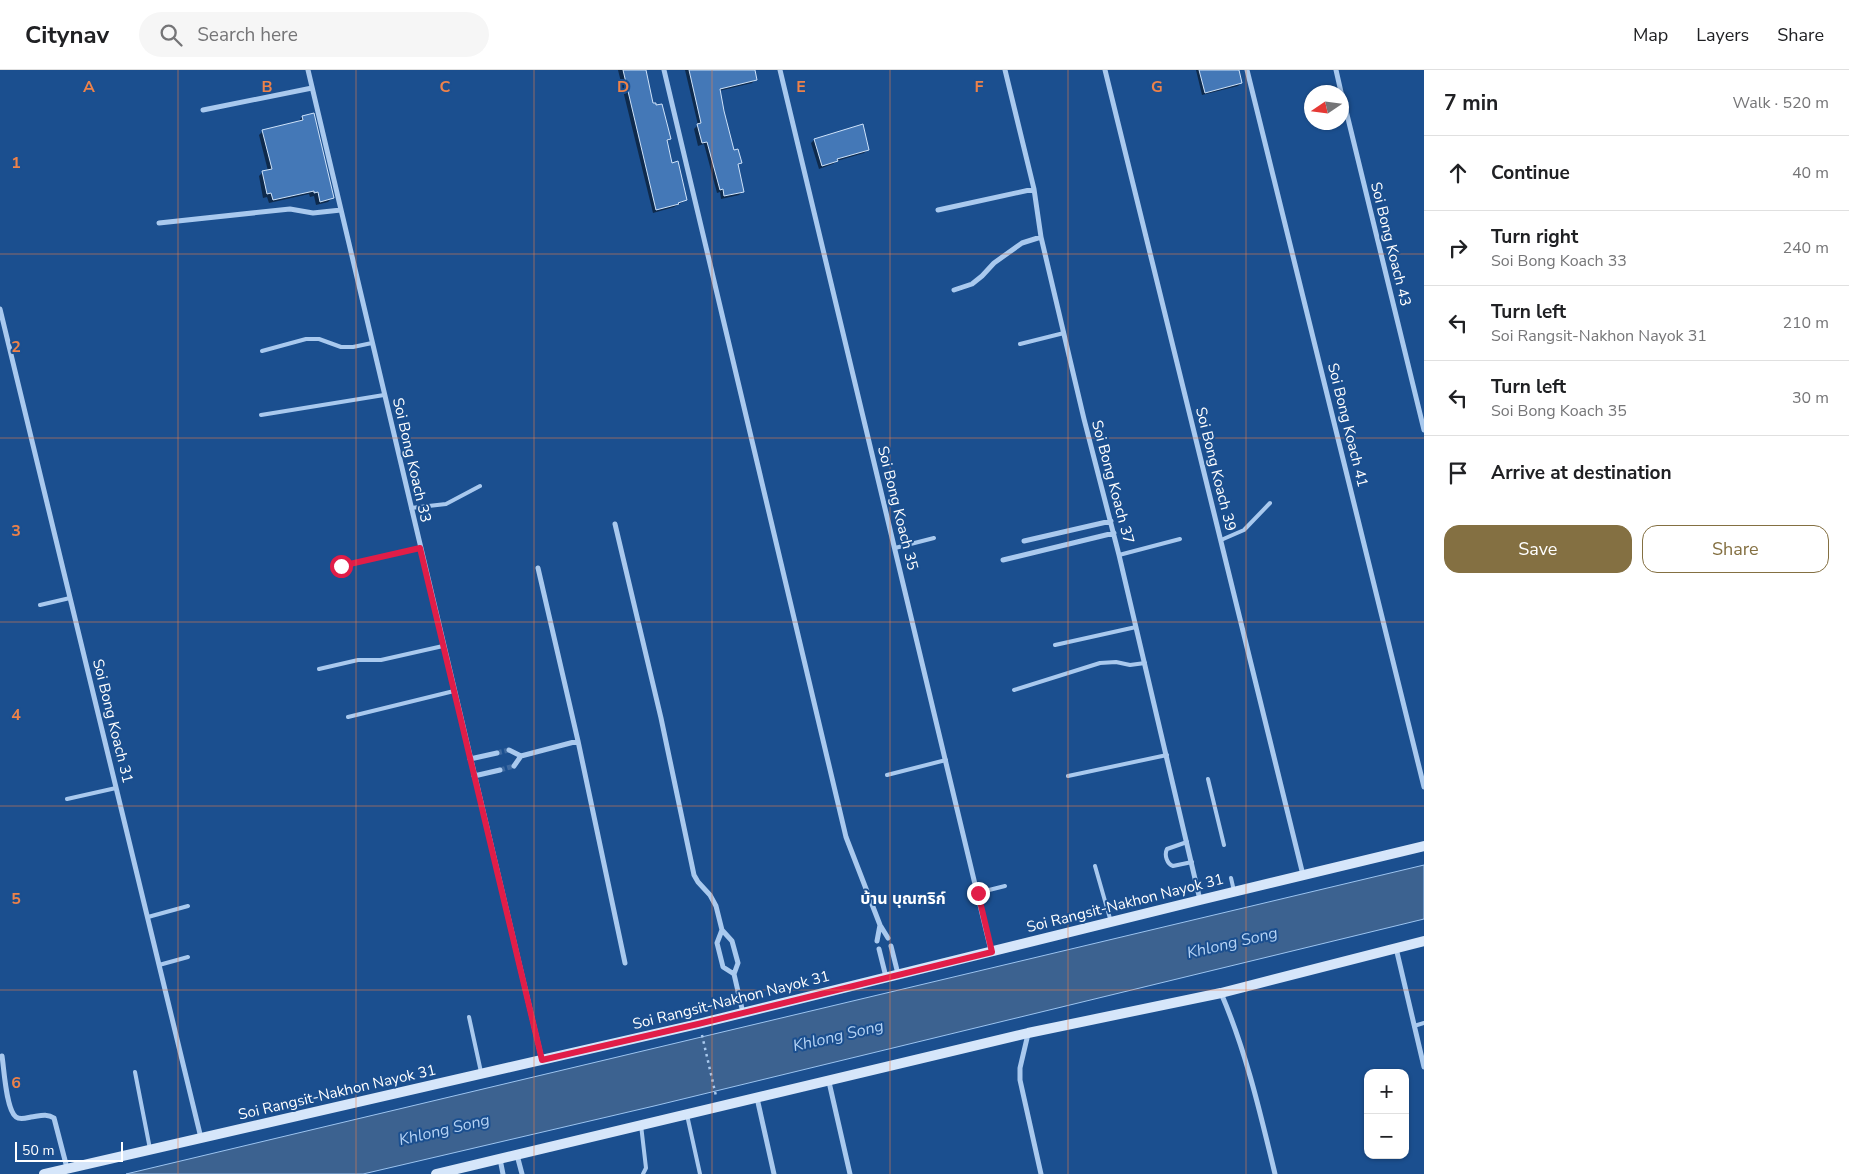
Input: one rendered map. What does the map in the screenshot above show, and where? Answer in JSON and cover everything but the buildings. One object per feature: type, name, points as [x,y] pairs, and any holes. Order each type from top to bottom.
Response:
[{"type":"street","name":"Soi Bong Koach 33","points":[[308,70],[542,1060]]},
{"type":"street","points":[[664,70],[846,836],[880,925],[888,938]]},
{"type":"street","name":"Soi Bong Koach 35","points":[[780,70],[992,952]]},
{"type":"street","name":"Soi Bong Koach 37","points":[[1006,70],[1034,189],[1041,237],[1084,419],[1114,533],[1200,900]]},
{"type":"street","name":"Soi Bong Koach 39","points":[[1105,70],[1303,875]]},
{"type":"street","name":"Soi Bong Koach 41","points":[[1247,70],[1424,787]]},
{"type":"street","name":"Soi Bong Koach 43","points":[[1336,70],[1339,85]]},
{"type":"street","points":[[203,110],[312,88]]},
{"type":"street","name":"Soi Bong Koach 43","points":[[1349,125],[1424,430]]},
{"type":"street","points":[[938,210],[1034,189]]},
{"type":"street","points":[[159,223],[290,209],[313,214],[341,210]]},
{"type":"street","points":[[954,290],[972,284],[994,263],[1022,243],[1041,237]]},
{"type":"street","name":"Soi Bong Koach 31","points":[[0,309],[202,1138]]},
{"type":"street","points":[[1024,541],[1111,521]]},
{"type":"street","points":[[615,524],[661,718],[694,875],[710,894],[716,906],[722,930],[732,941],[738,963],[734,974],[743,1013]]},
{"type":"street","points":[[1003,560],[1114,533]]},
{"type":"street","points":[[538,568],[578,742],[625,963]]},
{"type":"street","points":[[509,750],[521,756],[578,742]]},
{"type":"street","points":[[470,759],[497,753]]},
{"type":"street","points":[[514,766],[521,756]]},
{"type":"street","points":[[474,776],[500,770]]},
{"type":"street","name":"Soi Rangsit-Nakhon Nayok 31","points":[[44,1174],[743,1013],[1234,891],[1424,846]]},
{"type":"street","points":[[877,941],[880,925]]},
{"type":"street","points":[[722,930],[717,943],[723,967],[734,974]]},
{"type":"street","points":[[436,1174],[462,1171],[500,1159],[1028,1034],[1220,993],[1424,941]]},
{"type":"street","points":[[891,946],[898,975]]},
{"type":"street","points":[[1396,948],[1424,1067]]},
{"type":"street","points":[[879,949],[887,978]]},
{"type":"street","points":[[1220,993],[1232,1018],[1250,1072],[1275,1174]]},
{"type":"street","points":[[1028,1034],[1020,1068],[1020,1080],[1041,1174]]},
{"type":"street","points":[[2,1056],[10,1107],[14,1116],[19,1118],[50,1115],[54,1118],[67,1169]]},
{"type":"street","points":[[829,1082],[850,1174]]},
{"type":"street","points":[[757,1098],[774,1174]]},
{"type":"street","points":[[517,1155],[522,1174]]},
{"type":"street","points":[[500,1159],[504,1174]]},
{"type":"lane","points":[[1020,344],[1064,334]]},
{"type":"lane","points":[[262,351],[306,339],[319,339],[341,347],[353,347],[372,343]]},
{"type":"lane","points":[[261,415],[384,394]]},
{"type":"lane","points":[[411,508],[446,504],[480,486]]},
{"type":"lane","points":[[1221,540],[1244,530],[1270,503]]},
{"type":"lane","points":[[895,548],[934,538]]},
{"type":"lane","points":[[1119,555],[1180,539]]},
{"type":"lane","points":[[341,566],[420,548]]},
{"type":"lane","points":[[40,605],[70,598]]},
{"type":"lane","points":[[1055,645],[1136,626]]},
{"type":"lane","points":[[319,669],[358,660],[381,660],[443,646]]},
{"type":"lane","points":[[1014,690],[1100,663],[1116,662],[1130,665],[1145,663]]},
{"type":"lane","points":[[348,717],[454,691]]},
{"type":"lane","points":[[1068,776],[1166,756]]},
{"type":"lane","points":[[887,775],[946,760]]},
{"type":"lane","points":[[1208,779],[1224,845]]},
{"type":"lane","points":[[67,799],[116,788]]},
{"type":"lane","points":[[1187,842],[1167,849],[1168,861],[1173,866],[1192,862]]},
{"type":"lane","points":[[1095,866],[1111,922]]},
{"type":"lane","points":[[1231,878],[1234,891]]},
{"type":"lane","points":[[978,893],[1005,886]]},
{"type":"lane","points":[[148,917],[188,906]]},
{"type":"lane","points":[[159,965],[188,956]]},
{"type":"lane","points":[[469,1017],[482,1074]]},
{"type":"lane","points":[[1414,1026],[1424,1023]]},
{"type":"lane","points":[[135,1072],[150,1151]]},
{"type":"lane","points":[[687,1114],[700,1174]]},
{"type":"lane","points":[[641,1125],[646,1168],[643,1174]]},
{"type":"path","points":[[702,1033],[717,1097]]},
{"type":"water","name":"Khlong Song","points":[[1424,865],[1424,919],[654,1106],[363,1174],[126,1174]]},
{"type":"tunnel","points":[[497,753],[509,750]]},
{"type":"tunnel","points":[[500,770],[514,766]]},
{"type":"district","name":"บ้าน บุณฑริก์","points":[[903,898]]},
{"type":"route","points":[[341,566],[420,548],[542,1060],[992,952],[978,893]]}]
